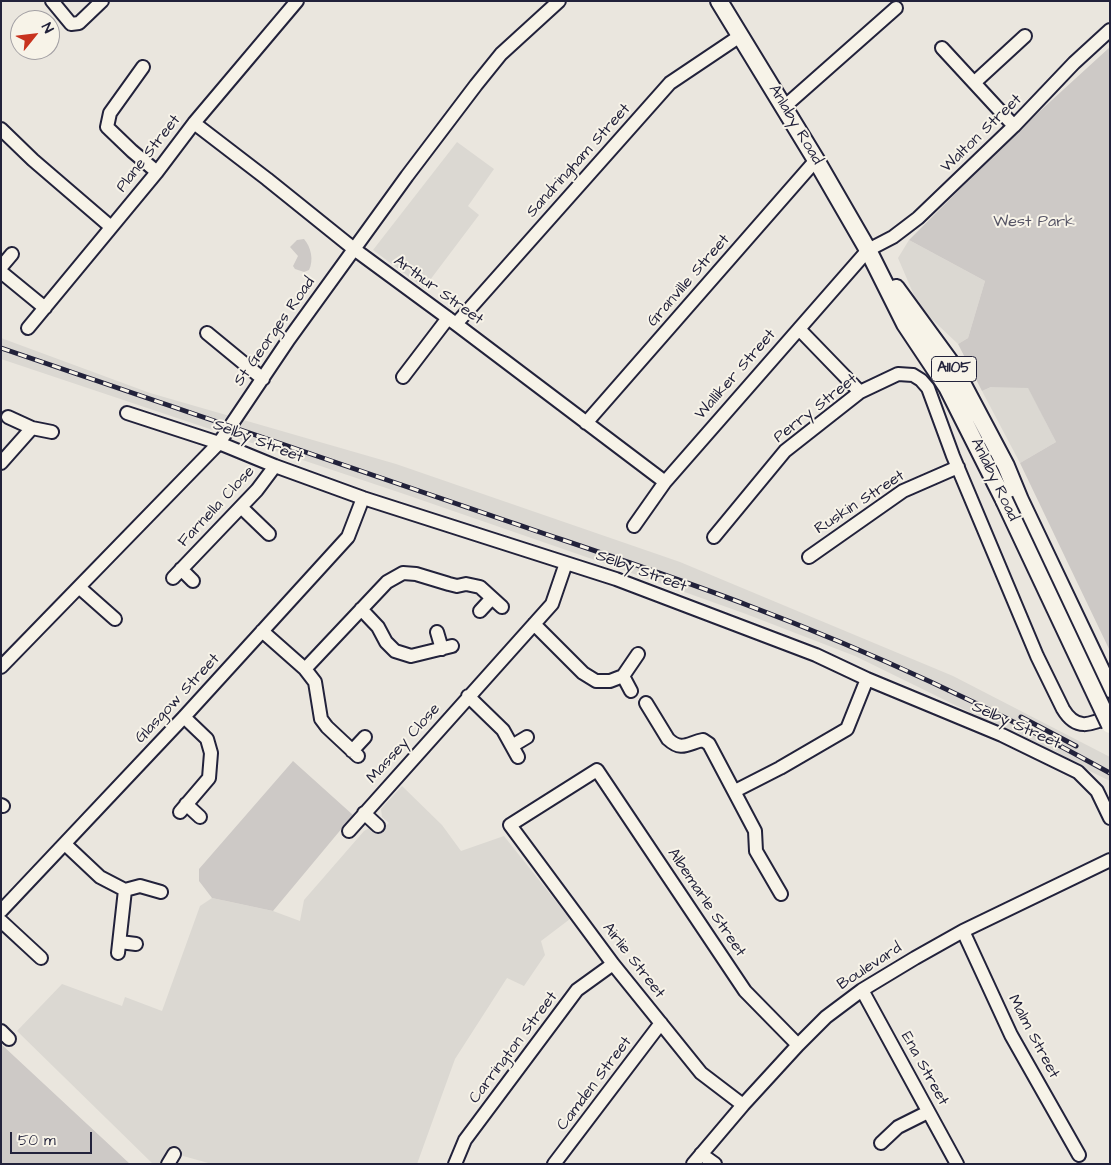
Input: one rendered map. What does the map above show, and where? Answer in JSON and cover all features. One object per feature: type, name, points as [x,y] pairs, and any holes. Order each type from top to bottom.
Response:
[{"type":"main road","name":"Anlaby Road","points":[[719,1],[816,160],[868,250],[905,324],[947,387],[1012,500],[1110,689]]},
{"type":"main road","name":"Anlaby Road","points":[[1012,500],[1110,725]]},
{"type":"street","points":[[52,1],[72,24],[79,23],[102,1]]},
{"type":"street","name":"Plane Street","points":[[28,328],[157,172],[194,123],[297,1]]},
{"type":"street","name":"St Georges Road","points":[[1,667],[80,588],[218,444],[289,339],[407,176],[501,54],[559,1]]},
{"type":"street","points":[[784,107],[896,8]]},
{"type":"street","name":"Walton Street","points":[[868,250],[893,237],[918,218],[1110,30]]},
{"type":"street","name":"Sandringham Street","points":[[403,376],[670,83],[740,36]]},
{"type":"street","points":[[975,82],[1025,36]]},
{"type":"street","points":[[942,48],[1014,126]]},
{"type":"street","points":[[143,67],[110,113],[107,126],[157,172]]},
{"type":"street","name":"Arthur Street","points":[[194,123],[354,249],[665,482]]},
{"type":"street","points":[[1,130],[111,227]]},
{"type":"street","name":"Granville Street","points":[[586,423],[816,160]]},
{"type":"street","name":"Walliker Street","points":[[634,526],[665,482],[868,250]]},
{"type":"street","points":[[1,267],[12,254]]},
{"type":"street","points":[[1,272],[45,308]]},
{"type":"street","points":[[799,329],[860,392]]},
{"type":"street","points":[[207,333],[263,379]]},
{"type":"street","name":"Perry Street","points":[[714,537],[786,451],[860,392],[898,374],[913,375]]},
{"type":"street","name":"Anlaby Road","points":[[913,375],[928,388],[958,467],[1037,656],[1067,716],[1082,724],[1089,725],[1110,716]]},
{"type":"street","name":"Selby Street","points":[[127,413],[218,444],[363,498],[616,579],[816,655],[867,679],[1002,735],[1078,772],[1097,791],[1110,818]]},
{"type":"street","points":[[8,417],[32,428],[52,432]]},
{"type":"street","points":[[1,463],[32,428]]},
{"type":"street","name":"Farnella Close","points":[[193,581],[177,573],[257,490],[275,466]]},
{"type":"street","name":"Ruskin Street","points":[[809,557],[903,491],[958,467]]},
{"type":"street","name":"Glasgow Street","points":[[1,911],[66,845],[348,537],[363,498]]},
{"type":"street","points":[[241,507],[269,534]]},
{"type":"street","name":"Massey Close","points":[[349,831],[552,604],[566,563]]},
{"type":"street","points":[[305,670],[387,582],[402,573],[416,574],[458,586],[466,584],[480,587],[502,607]]},
{"type":"street","points":[[80,588],[115,619]]},
{"type":"street","points":[[480,611],[492,598]]},
{"type":"street","points":[[361,609],[378,627],[386,642],[395,651],[411,656],[447,648],[437,632]]},
{"type":"street","points":[[534,624],[583,673],[596,682],[610,682],[623,676],[638,654]]},
{"type":"street","points":[[262,631],[305,670],[315,682],[321,719],[327,727],[355,754],[365,737]]},
{"type":"street","points":[[623,676],[631,691]]},
{"type":"street","points":[[735,791],[780,768],[847,729],[867,679]]},
{"type":"street","points":[[468,696],[503,730],[515,751],[528,737]]},
{"type":"street","points":[[646,703],[673,744],[684,746],[700,740],[707,741],[755,831],[756,851],[781,894]]},
{"type":"street","points":[[184,717],[207,739],[211,754],[209,778],[183,808],[200,817]]},
{"type":"street","name":"Airlie Street","points":[[597,770],[510,825],[613,964],[701,1073],[743,1105]]},
{"type":"street","name":"Albemarle Street","points":[[597,770],[745,991],[798,1045]]},
{"type":"street","points":[[364,813],[378,826]]},
{"type":"street","points":[[66,845],[100,877],[126,890],[140,886],[161,892]]},
{"type":"street","name":"Boulevard","points":[[697,1159],[743,1105],[826,1016],[862,990],[915,958],[963,932],[1110,860]]},
{"type":"street","points":[[126,890],[119,948],[136,944]]},
{"type":"street","points":[[1,921],[39,951]]},
{"type":"street","name":"Malm Street","points":[[963,932],[1011,1035],[1079,1155]]},
{"type":"street","name":"Carrington Street","points":[[455,1164],[465,1140],[577,990],[613,964]]},
{"type":"street","name":"Ena Street","points":[[862,990],[957,1164]]},
{"type":"street","name":"Camden Street","points":[[554,1164],[661,1023]]},
{"type":"street","points":[[881,1143],[898,1126],[928,1112]]},
{"type":"street","points":[[697,1159],[715,1164]]},
{"type":"shaded area","points":[[457,142],[494,169],[468,206],[479,215],[424,288],[373,250]]},
{"type":"shaded area","points":[[909,240],[985,281],[968,338],[958,344],[919,307],[898,258]]},
{"type":"shaded area","points":[[1,338],[150,393],[396,464],[680,562],[953,676],[1110,757],[1110,781],[855,656],[746,614],[595,560],[1,359]]},
{"type":"shaded area","points":[[991,387],[1028,387],[1056,442],[1020,463],[982,391]]},
{"type":"shaded area","points":[[402,786],[442,825],[461,851],[504,836],[570,919],[541,941],[545,955],[524,986],[507,978],[455,1059],[417,1164],[212,1164],[183,1156],[172,1145],[159,1164],[153,1164],[17,1031],[62,984],[122,1006],[125,997],[162,1011],[200,906],[212,898],[273,911],[300,921],[304,900],[364,831],[369,828],[377,833],[389,823],[382,817],[381,809]]},
{"type":"green space","name":"West Park","points":[[1110,47],[1110,651],[1020,463],[1056,442],[1028,388],[991,387],[982,391],[958,344],[968,338],[985,281],[909,240],[1017,132]]},
{"type":"green space","points":[[304,239],[310,250],[311,266],[309,270],[304,272],[295,269],[293,266],[298,256],[290,247],[297,240]]},
{"type":"green space","points":[[293,761],[353,815],[273,911],[212,898],[199,881],[199,869]]},
{"type":"green space","points":[[1,1044],[130,1164],[1,1164]]},
{"type":"railway","points":[[1,348],[629,562],[794,623],[932,682],[1022,726],[1110,773]]},
{"type":"railway","points":[[1021,717],[1076,746]]}]
